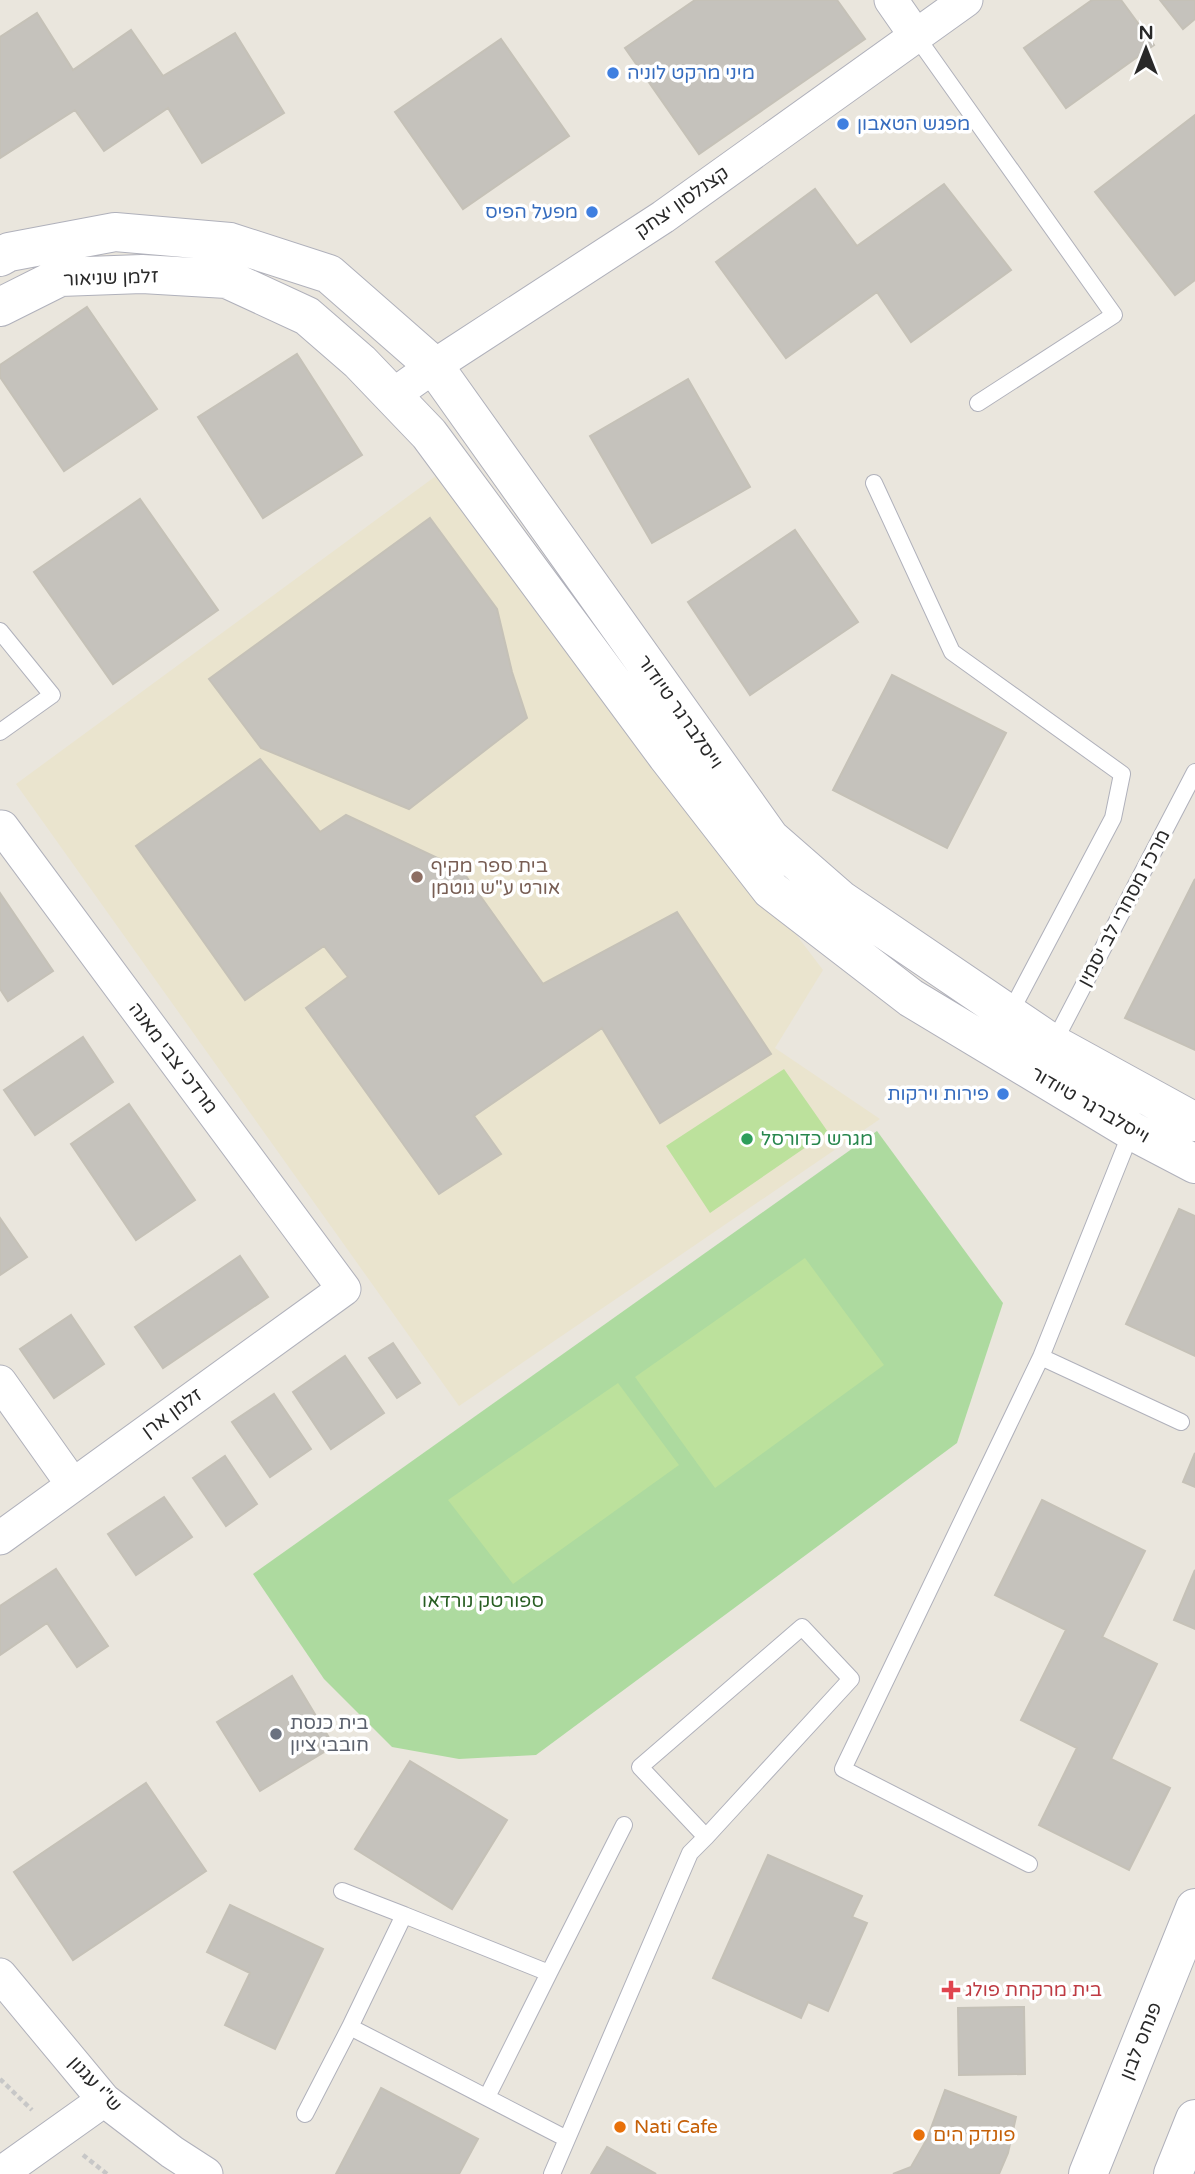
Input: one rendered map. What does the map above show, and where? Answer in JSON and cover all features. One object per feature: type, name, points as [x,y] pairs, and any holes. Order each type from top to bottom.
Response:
[{"type":"street","points":[[891,0],[916,36]]},
{"type":"street","name":"קצנלסון יצחק","points":[[392,396],[663,217],[966,0]]},
{"type":"street","name":"זלמן שניאור","points":[[0,257],[9,252],[116,232],[230,242]]},
{"type":"street","name":"וייסלברגר טיודור","points":[[230,242],[329,274],[434,366],[770,838],[841,900],[1053,1044],[1141,1114],[1195,1164]]},
{"type":"street","name":"זלמן שניאור","points":[[0,307],[60,277],[142,274],[228,279]]},
{"type":"street","name":"וייסלברגר טיודור","points":[[228,279],[307,316],[360,362],[429,434],[667,756],[771,890],[911,998],[1141,1114],[1195,1122]]},
{"type":"street","name":"מרדכי צבי מאנה","points":[[1,828],[344,1289]]},
{"type":"street","name":"זלמן ארן","points":[[0,1538],[344,1289]]},
{"type":"street","points":[[0,1382],[74,1485]]},
{"type":"street","name":"פנחס לבון","points":[[1088,2174],[1195,1908]]},
{"type":"street","name":"ש\"י עגנון","points":[[0,1975],[104,2100],[172,2152],[206,2174]]},
{"type":"street","points":[[0,2174],[104,2100]]},
{"type":"street","points":[[1173,2174],[1195,2119]]},
{"type":"lane","points":[[916,36],[1114,315],[978,403]]},
{"type":"lane","points":[[874,483],[952,652],[1122,774],[1113,818],[1010,1013]]},
{"type":"lane","points":[[0,631],[52,695],[0,732]]},
{"type":"lane","name":"מרכז מסחרי לב יסמין","points":[[1053,1044],[1195,772]]},
{"type":"lane","points":[[1029,1864],[842,1769],[1041,1357],[1141,1114]]},
{"type":"lane","points":[[1041,1357],[1181,1422]]},
{"type":"lane","points":[[552,2174],[690,1853],[706,1837],[851,1679],[802,1627],[640,1767],[706,1837]]},
{"type":"lane","points":[[487,2097],[624,1825]]},
{"type":"lane","points":[[342,1891],[549,1973]]},
{"type":"lane","points":[[305,2114],[404,1915]]},
{"type":"lane","points":[[350,2027],[567,2139]]},
{"type":"path","points":[[0,2079],[58,2134]]},
{"type":"shaded area","name":"בית ספר מקיף אורט ע\"ש גוטמן","points":[[444,470],[823,970],[775,1048],[880,1119],[459,1406],[16,784]]},
{"type":"green space","name":"מגרש כדורסל","points":[[784,1069],[828,1132],[710,1213],[666,1146]]},
{"type":"green space","name":"ספורטק נורדאו","points":[[877,1131],[1003,1303],[957,1443],[536,1755],[459,1759],[392,1747],[324,1679],[253,1574]]},
{"type":"green space","points":[[805,1258],[884,1365],[715,1488],[635,1377]]},
{"type":"green space","points":[[618,1383],[679,1465],[513,1584],[448,1500]]},
{"type":"building","points":[[695,0],[837,0],[865,39],[699,154],[625,48]]},
{"type":"building","points":[[1092,0],[1121,0],[1154,45],[1066,108],[1024,48]]},
{"type":"building","points":[[1160,0],[1195,0],[1195,19],[1183,29]]},
{"type":"building","points":[[37,13],[73,70],[131,30],[163,76],[235,33],[284,113],[202,163],[168,108],[104,151],[75,110],[0,158],[0,37]]},
{"type":"building","points":[[501,39],[569,136],[463,209],[395,112]]},
{"type":"building","points":[[1195,115],[1195,280],[1175,295],[1095,192]]},
{"type":"building","points":[[944,184],[1011,270],[911,342],[877,292],[786,358],[716,262],[815,189],[857,246]]},
{"type":"building","points":[[87,307],[157,409],[64,471],[0,377],[0,365]]},
{"type":"building","points":[[297,354],[362,455],[263,518],[198,417]]},
{"type":"building","points":[[688,379],[750,487],[652,543],[590,436]]},
{"type":"building","points":[[140,499],[218,610],[113,684],[34,572]]},
{"type":"building","points":[[430,518],[497,609],[512,672],[527,718],[409,809],[261,748],[209,679]]},
{"type":"building","points":[[795,530],[858,622],[750,695],[688,602]]},
{"type":"building","points":[[892,675],[1006,733],[947,848],[833,790]]},
{"type":"building","points":[[260,759],[320,832],[346,815],[461,869],[543,984],[677,912],[771,1054],[660,1123],[602,1028],[474,1116],[501,1154],[439,1194],[306,1008],[348,977],[324,946],[245,1000],[136,846]]},
{"type":"building","points":[[1195,879],[1195,1050],[1125,1018]]},
{"type":"building","points":[[0,893],[53,971],[8,1001],[0,989]]},
{"type":"building","points":[[83,1037],[113,1082],[35,1135],[4,1090]]},
{"type":"building","points":[[129,1104],[195,1200],[136,1240],[71,1144]]},
{"type":"building","points":[[1179,1209],[1195,1216],[1195,1356],[1126,1324]]},
{"type":"building","points":[[0,1218],[27,1257],[0,1275]]},
{"type":"building","points":[[240,1256],[268,1297],[163,1368],[135,1327]]},
{"type":"building","points":[[71,1315],[104,1364],[54,1398],[20,1349]]},
{"type":"building","points":[[393,1343],[420,1383],[397,1398],[369,1358]]},
{"type":"building","points":[[345,1356],[384,1413],[331,1449],[293,1392]]},
{"type":"building","points":[[274,1394],[311,1449],[270,1477],[232,1422]]},
{"type":"building","points":[[1195,1453],[1195,1487],[1183,1482]]},
{"type":"building","points":[[225,1456],[257,1504],[226,1526],[193,1478]]},
{"type":"building","points":[[164,1497],[192,1537],[136,1575],[108,1534]]},
{"type":"building","points":[[1042,1500],[1145,1551],[1102,1637],[1157,1664],[1111,1759],[1170,1788],[1129,1870],[1039,1825],[1077,1748],[1021,1720],[1066,1630],[995,1595]]},
{"type":"building","points":[[56,1569],[108,1646],[77,1667],[47,1623],[0,1655],[0,1606]]},
{"type":"building","points":[[1195,1570],[1195,1629],[1174,1620]]},
{"type":"building","name":"בית כנסת חובבי ציון","points":[[292,1676],[334,1746],[260,1791],[217,1722]]},
{"type":"building","points":[[410,1761],[507,1820],[452,1909],[355,1849]]},
{"type":"building","points":[[146,1783],[206,1871],[73,1960],[14,1872]]},
{"type":"building","points":[[768,1855],[862,1896],[852,1917],[867,1923],[828,2011],[808,2002],[801,2018],[713,1978]]},
{"type":"building","points":[[230,1905],[323,1949],[275,2049],[225,2025],[250,1973],[207,1952]]},
{"type":"building","points":[[1024,2007],[1025,2074],[959,2075],[958,2008]]},
{"type":"building","points":[[381,2088],[478,2139],[459,2174],[336,2174]]},
{"type":"building","points":[[945,2090],[1016,2117],[1008,2153],[999,2174],[893,2174],[911,2167],[927,2139]]},
{"type":"building","points":[[607,2147],[656,2174],[591,2174]]},
{"type":"place","name":"מיני מרקט לוניה","points":[[613,73]]},
{"type":"place","name":"מפגש הטאבון","points":[[843,124]]},
{"type":"place","name":"מפעל הפיס","points":[[592,212]]},
{"type":"place","name":"בית ספר מקיף אורט ע\"ש גוטמן","points":[[417,877]]},
{"type":"place","name":"פירות וירקות","points":[[1003,1094]]},
{"type":"place","name":"מגרש כדורסל","points":[[747,1139]]},
{"type":"place","name":"בית כנסת חובבי ציון","points":[[276,1734]]},
{"type":"place","name":"בית מרקחת פולג","points":[[951,1990]]},
{"type":"place","name":"Nati Cafe","points":[[620,2127]]},
{"type":"place","name":"פונדק הים","points":[[919,2135]]}]
